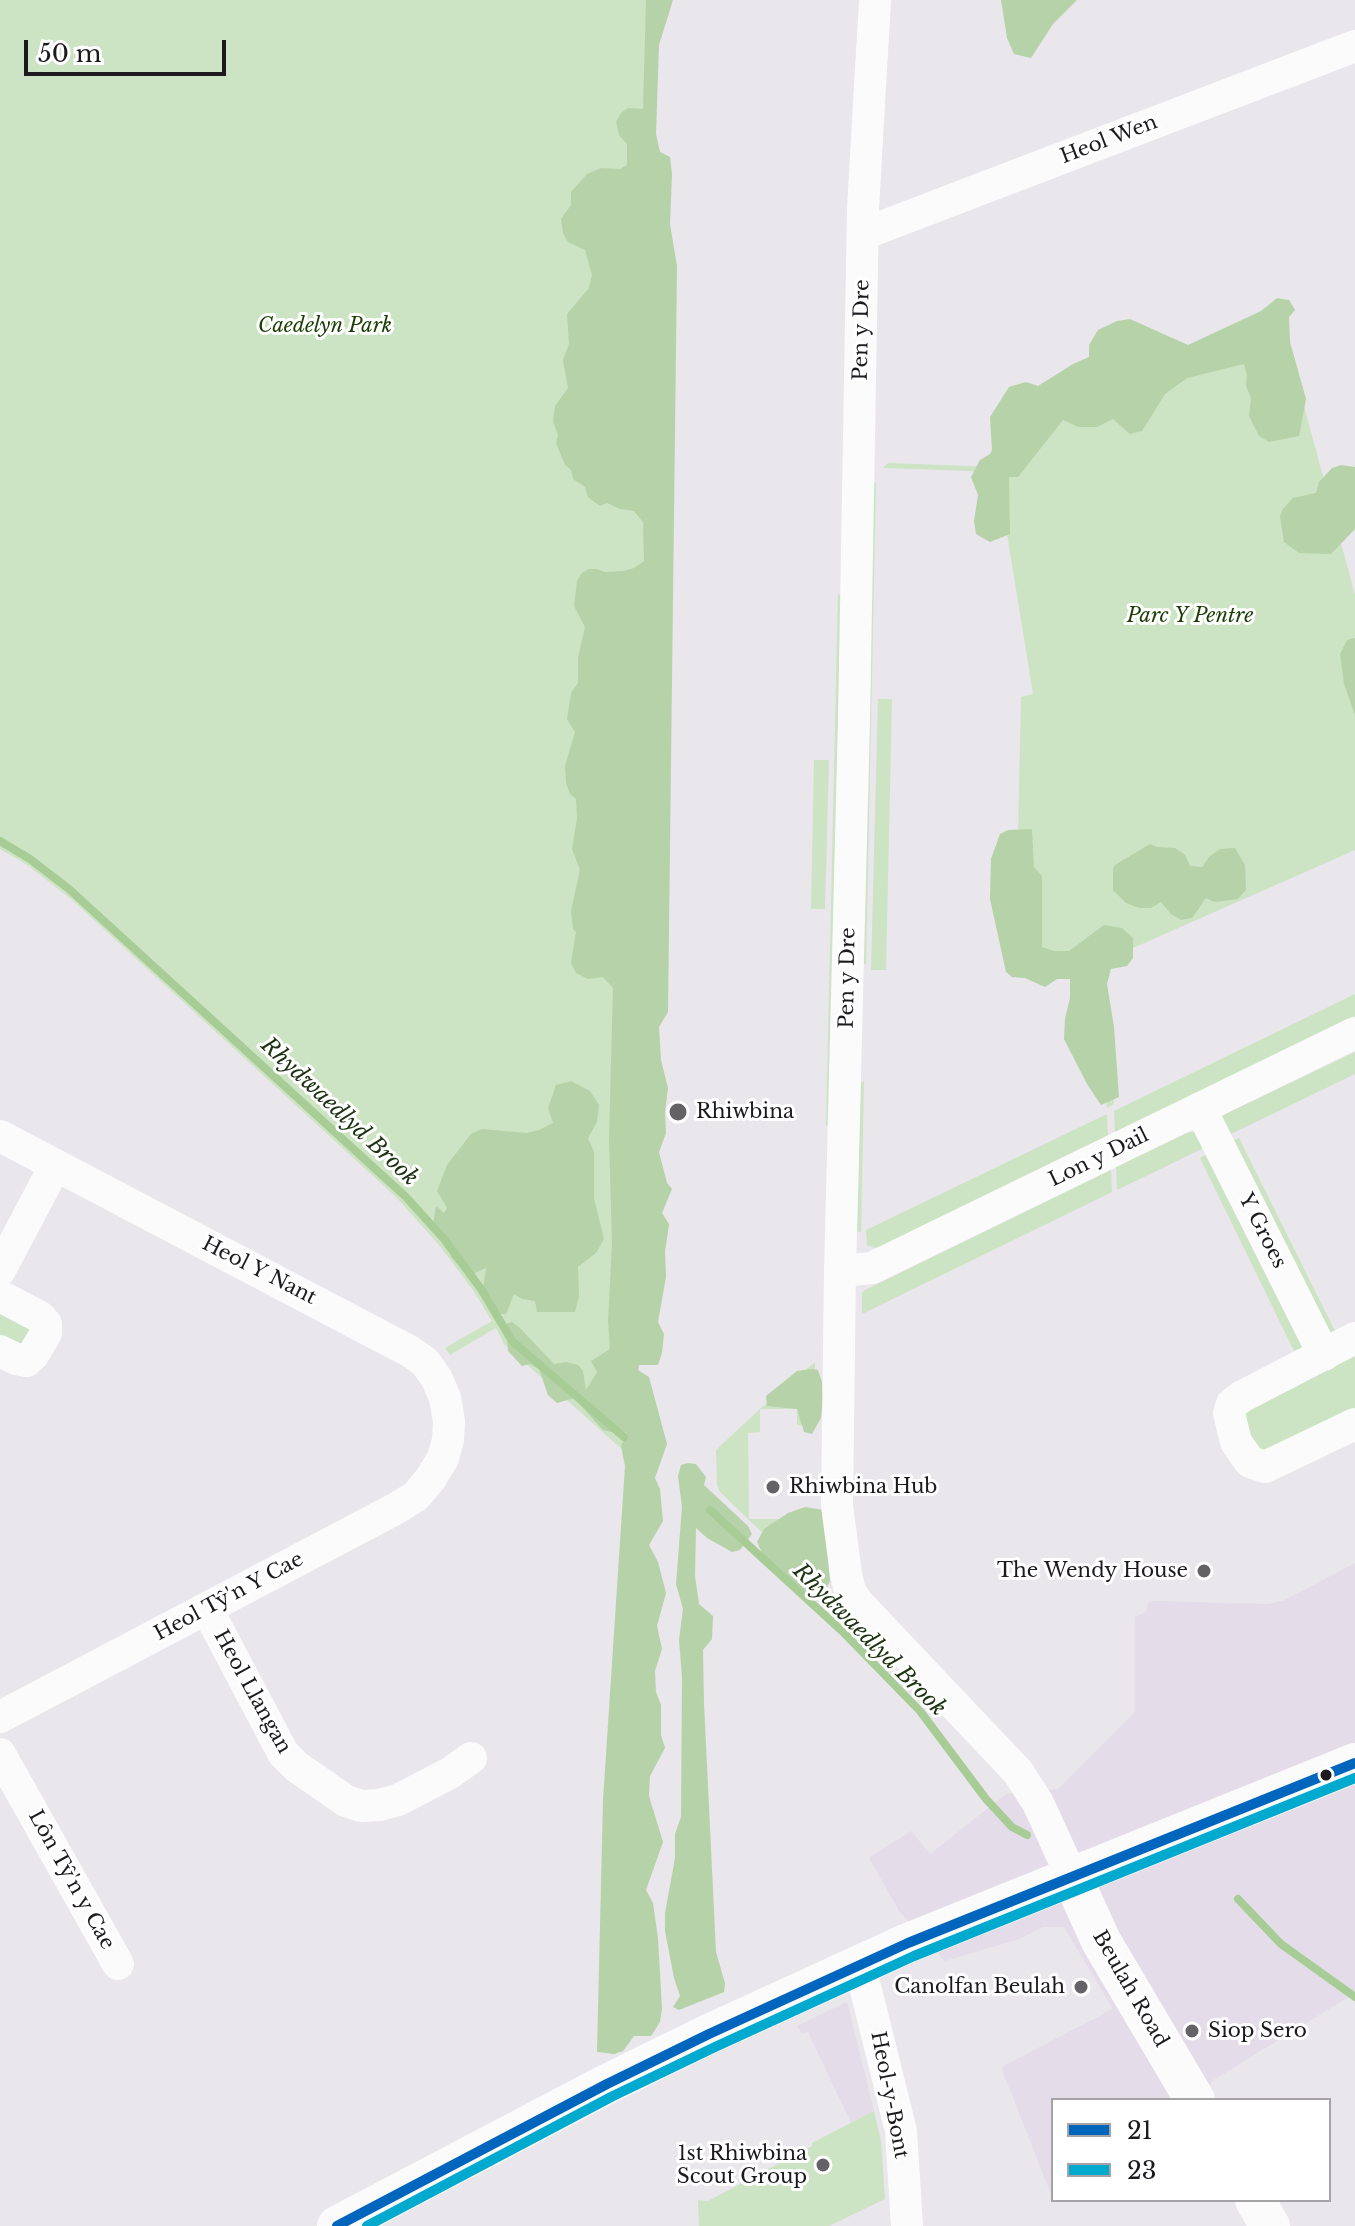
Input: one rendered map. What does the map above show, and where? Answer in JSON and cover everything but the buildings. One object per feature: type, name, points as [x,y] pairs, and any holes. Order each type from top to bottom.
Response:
[{"type":"street","name":"Pen y Dre","points":[[875,0],[863,234],[837,1506],[850,1591],[1018,1772],[1038,1803],[1071,1875]]},
{"type":"street","name":"Heol Wen","points":[[863,234],[1355,46]]},
{"type":"street","name":"Lon y Dail","points":[[840,1271],[872,1268],[1355,1033]]},
{"type":"street","name":"Y Groes","points":[[1200,1108],[1324,1355]]},
{"type":"street","name":"Heol Y Nant","points":[[0,1136],[274,1278],[418,1357],[437,1379],[445,1398],[449,1421],[443,1458]]},
{"type":"street","points":[[0,1270],[55,1166]]},
{"type":"street","points":[[0,1296],[40,1317],[46,1324],[46,1333],[26,1361],[0,1351]]},
{"type":"street","points":[[1355,1338],[1241,1397],[1232,1404],[1229,1413],[1236,1442],[1250,1462],[1265,1467],[1355,1424]]},
{"type":"street","name":"Heol Tŷ'n Y Cae","points":[[0,1717],[397,1508],[416,1496],[443,1458]]},
{"type":"street","name":"Heol Llangan","points":[[207,1609],[283,1753],[297,1767],[346,1801],[361,1806],[398,1800],[450,1773],[471,1758]]},
{"type":"street","name":"Lôn Tŷ'n y Cae","points":[[0,1754],[118,1964]]},
{"type":"street","points":[[337,2226],[607,2084],[908,1943],[1355,1763]]},
{"type":"street","name":"Beulah Road","points":[[1071,1875],[1101,1941],[1194,2098]]},
{"type":"street","name":"Heol-y-Bont","points":[[860,1966],[901,2131],[907,2226]]},
{"type":"street","points":[[1256,2202],[1270,2226]]},
{"type":"shaded area","points":[[1355,1563],[1355,1993],[1212,2081],[1202,2098],[1051,2098],[1051,2194],[1003,2066],[1113,2009],[1064,1927],[1043,1927],[1019,1939],[945,1961],[899,1911],[869,1858],[911,1831],[930,1854],[1006,1794],[1058,1789],[1135,1712],[1135,1617],[1146,1612],[1148,1603],[1268,1604],[1283,1601]]},
{"type":"shaded area","points":[[847,2002],[874,2111],[851,2123],[808,2032],[802,2034],[797,2026]]},
{"type":"green space","name":"Caedelyn Park","points":[[0,0],[654,0],[638,1404],[628,1415],[626,1453],[504,1344],[496,1328],[450,1355],[445,1348],[492,1321],[439,1245],[397,1198],[71,899],[26,864],[0,849]]},
{"type":"green space","points":[[646,0],[673,0],[659,45],[656,134],[660,152],[670,157],[670,224],[677,266],[668,1012],[659,1027],[661,1060],[668,1088],[666,1133],[659,1152],[667,1183],[672,1189],[662,1213],[669,1224],[665,1252],[666,1277],[658,1322],[664,1334],[662,1353],[658,1365],[639,1365],[638,1370],[649,1377],[667,1444],[655,1478],[660,1489],[663,1521],[649,1545],[658,1562],[666,1593],[657,1626],[662,1649],[655,1671],[665,1748],[650,1776],[649,1796],[663,1842],[646,1890],[653,1903],[658,1938],[662,2009],[660,2022],[651,2036],[634,2036],[623,2051],[614,2054],[597,2052],[603,1800],[625,1466],[621,1446],[627,1433],[618,1428],[611,1432],[603,1430],[574,1398],[557,1403],[548,1395],[539,1369],[530,1364],[522,1366],[508,1351],[506,1324],[512,1322],[520,1328],[554,1364],[566,1362],[578,1365],[583,1371],[586,1390],[597,1372],[591,1361],[610,1349],[608,1321],[612,1243],[609,1138],[613,988],[603,977],[588,979],[576,973],[571,963],[576,932],[571,911],[580,870],[572,849],[577,819],[576,799],[570,794],[566,783],[565,766],[575,732],[567,719],[571,693],[578,683],[578,658],[585,627],[574,606],[577,581],[589,569],[623,571],[644,561],[643,522],[634,511],[607,503],[600,506],[588,497],[585,487],[573,479],[571,470],[565,465],[556,443],[558,435],[553,421],[555,406],[568,388],[563,360],[569,344],[567,314],[589,288],[592,275],[585,250],[568,242],[561,219],[571,205],[571,192],[587,174],[601,168],[620,169],[627,165],[627,144],[619,135],[616,122],[628,108],[643,109]]},
{"type":"green space","points":[[1001,0],[1077,0],[1053,24],[1031,58],[1014,54],[1007,38]]},
{"type":"green space","points":[[1277,298],[1289,300],[1295,310],[1289,317],[1290,342],[1306,399],[1299,436],[1269,442],[1259,436],[1249,416],[1251,398],[1246,386],[1244,364],[1187,378],[1165,394],[1142,431],[1130,434],[1113,419],[1097,427],[1078,427],[1063,420],[1018,477],[1009,477],[1010,534],[990,542],[976,534],[974,521],[978,495],[971,477],[980,460],[992,450],[990,417],[1009,387],[1026,382],[1038,386],[1089,357],[1089,345],[1098,330],[1117,321],[1130,319],[1188,345],[1261,311]]},
{"type":"green space","name":"Parc Y Pentre","points":[[1280,317],[1355,595],[1355,850],[1099,963],[1114,1104],[1107,1108],[1092,967],[1015,972],[1021,697],[1033,694],[997,472],[883,468],[888,463],[997,467],[995,415]]},
{"type":"green space","points":[[1341,465],[1355,467],[1355,529],[1331,554],[1299,553],[1284,542],[1280,516],[1283,509],[1293,498],[1316,493],[1319,482],[1332,468]]},
{"type":"green space","points":[[876,482],[866,964],[863,964],[873,484]]},
{"type":"green space","points":[[838,594],[841,596],[829,1124],[826,1126]]},
{"type":"green space","points":[[1355,638],[1355,715],[1344,684],[1340,654],[1347,640]]},
{"type":"green space","points":[[878,699],[892,699],[886,970],[871,970]]},
{"type":"green space","points":[[814,760],[829,760],[825,909],[811,909]]},
{"type":"green space","points":[[1032,829],[1034,867],[1042,876],[1042,947],[1069,951],[1104,925],[1122,928],[1133,938],[1133,958],[1127,966],[1111,969],[1107,984],[1114,1027],[1119,1097],[1101,1105],[1064,1039],[1070,979],[1057,979],[1045,987],[1025,978],[1012,977],[1006,972],[990,899],[991,859],[1000,834],[1008,830]]},
{"type":"green space","points":[[1150,844],[1175,848],[1185,855],[1190,866],[1202,867],[1220,849],[1235,848],[1245,865],[1246,890],[1238,899],[1214,902],[1206,898],[1192,918],[1181,920],[1161,902],[1151,908],[1126,903],[1113,890],[1113,869]]},
{"type":"green space","points":[[1355,994],[1355,1016],[1115,1133],[1114,1111]]},
{"type":"green space","points":[[1355,1052],[1355,1074],[1227,1136],[1221,1117],[1225,1114]]},
{"type":"green space","points":[[571,1081],[590,1091],[599,1105],[597,1122],[588,1138],[594,1152],[594,1198],[604,1239],[596,1253],[578,1267],[579,1296],[575,1312],[537,1312],[535,1301],[514,1294],[506,1314],[492,1314],[482,1296],[486,1268],[469,1276],[451,1257],[449,1242],[433,1225],[436,1206],[444,1213],[447,1208],[437,1191],[447,1165],[471,1134],[482,1129],[527,1133],[553,1123],[548,1108],[556,1085]]},
{"type":"green space","points":[[864,1081],[861,1232],[859,1232],[861,1083]]},
{"type":"green space","points":[[1107,1114],[1108,1136],[882,1246],[867,1245],[866,1230]]},
{"type":"green space","points":[[1189,1132],[1195,1132],[1206,1147],[1117,1190],[1116,1167]]},
{"type":"green space","points":[[1239,1138],[1335,1331],[1327,1335],[1229,1142]]},
{"type":"green space","points":[[1208,1153],[1304,1347],[1294,1351],[1200,1158]]},
{"type":"green space","points":[[1111,1170],[1112,1192],[862,1314],[862,1293],[865,1290]]},
{"type":"green space","points":[[0,1308],[30,1324],[27,1347],[0,1338]]},
{"type":"green space","points":[[1355,1347],[1355,1415],[1258,1455],[1239,1413]]},
{"type":"green space","points":[[815,1362],[815,1426],[797,1425],[797,1409],[760,1409]]},
{"type":"green space","points":[[818,1370],[823,1399],[821,1418],[812,1434],[804,1432],[797,1409],[767,1406],[766,1396],[797,1371]]},
{"type":"green space","points":[[760,1409],[760,1432],[748,1433],[749,1519],[815,1519],[813,1579],[720,1492],[717,1485],[716,1450]]},
{"type":"green space","points":[[696,1464],[706,1477],[704,1485],[748,1526],[752,1534],[740,1550],[732,1552],[696,1528],[695,1576],[699,1604],[713,1616],[712,1639],[703,1650],[704,1703],[716,1952],[725,1983],[724,1992],[679,2010],[673,2007],[680,1996],[665,1931],[665,1913],[675,1858],[675,1834],[681,1817],[682,1677],[679,1640],[683,1609],[676,1584],[682,1507],[678,1476],[681,1465]]},
{"type":"green space","points":[[805,1507],[824,1510],[830,1581],[822,1597],[809,1597],[764,1557],[757,1542],[764,1529],[788,1513]]},
{"type":"green space","points":[[874,2111],[881,2141],[885,2199],[829,2226],[699,2226],[698,2200],[708,2201]]},
{"type":"waterway","name":"Rhydwaedlyd Brook","points":[[0,841],[69,889],[406,1197],[444,1239],[481,1289],[512,1341],[624,1437]]},
{"type":"waterway","name":"Rhydwaedlyd Brook","points":[[710,1510],[843,1632],[920,1711],[986,1799],[1012,1827],[1027,1835]]},
{"type":"waterway","name":"Rhydwaedlyd Brook","points":[[1238,1899],[1281,1944],[1355,1997]]},
{"type":"transit line","name":"21","points":[[337,2226],[607,2084],[908,1943],[1355,1763]]},
{"type":"transit line","name":"23","points":[[367,2226],[613,2096],[914,1956],[1355,1778]]},
{"type":"place","name":"Rhiwbina","points":[[678,1112]]},
{"type":"place","name":"Rhiwbina Hub","points":[[773,1487]]},
{"type":"place","name":"The Wendy House","points":[[1204,1571]]},
{"type":"place","name":"Canolfan Beulah","points":[[1081,1987]]},
{"type":"place","name":"Siop Sero","points":[[1192,2031]]},
{"type":"place","name":"1st Rhiwbina Scout Group","points":[[823,2165]]}]
